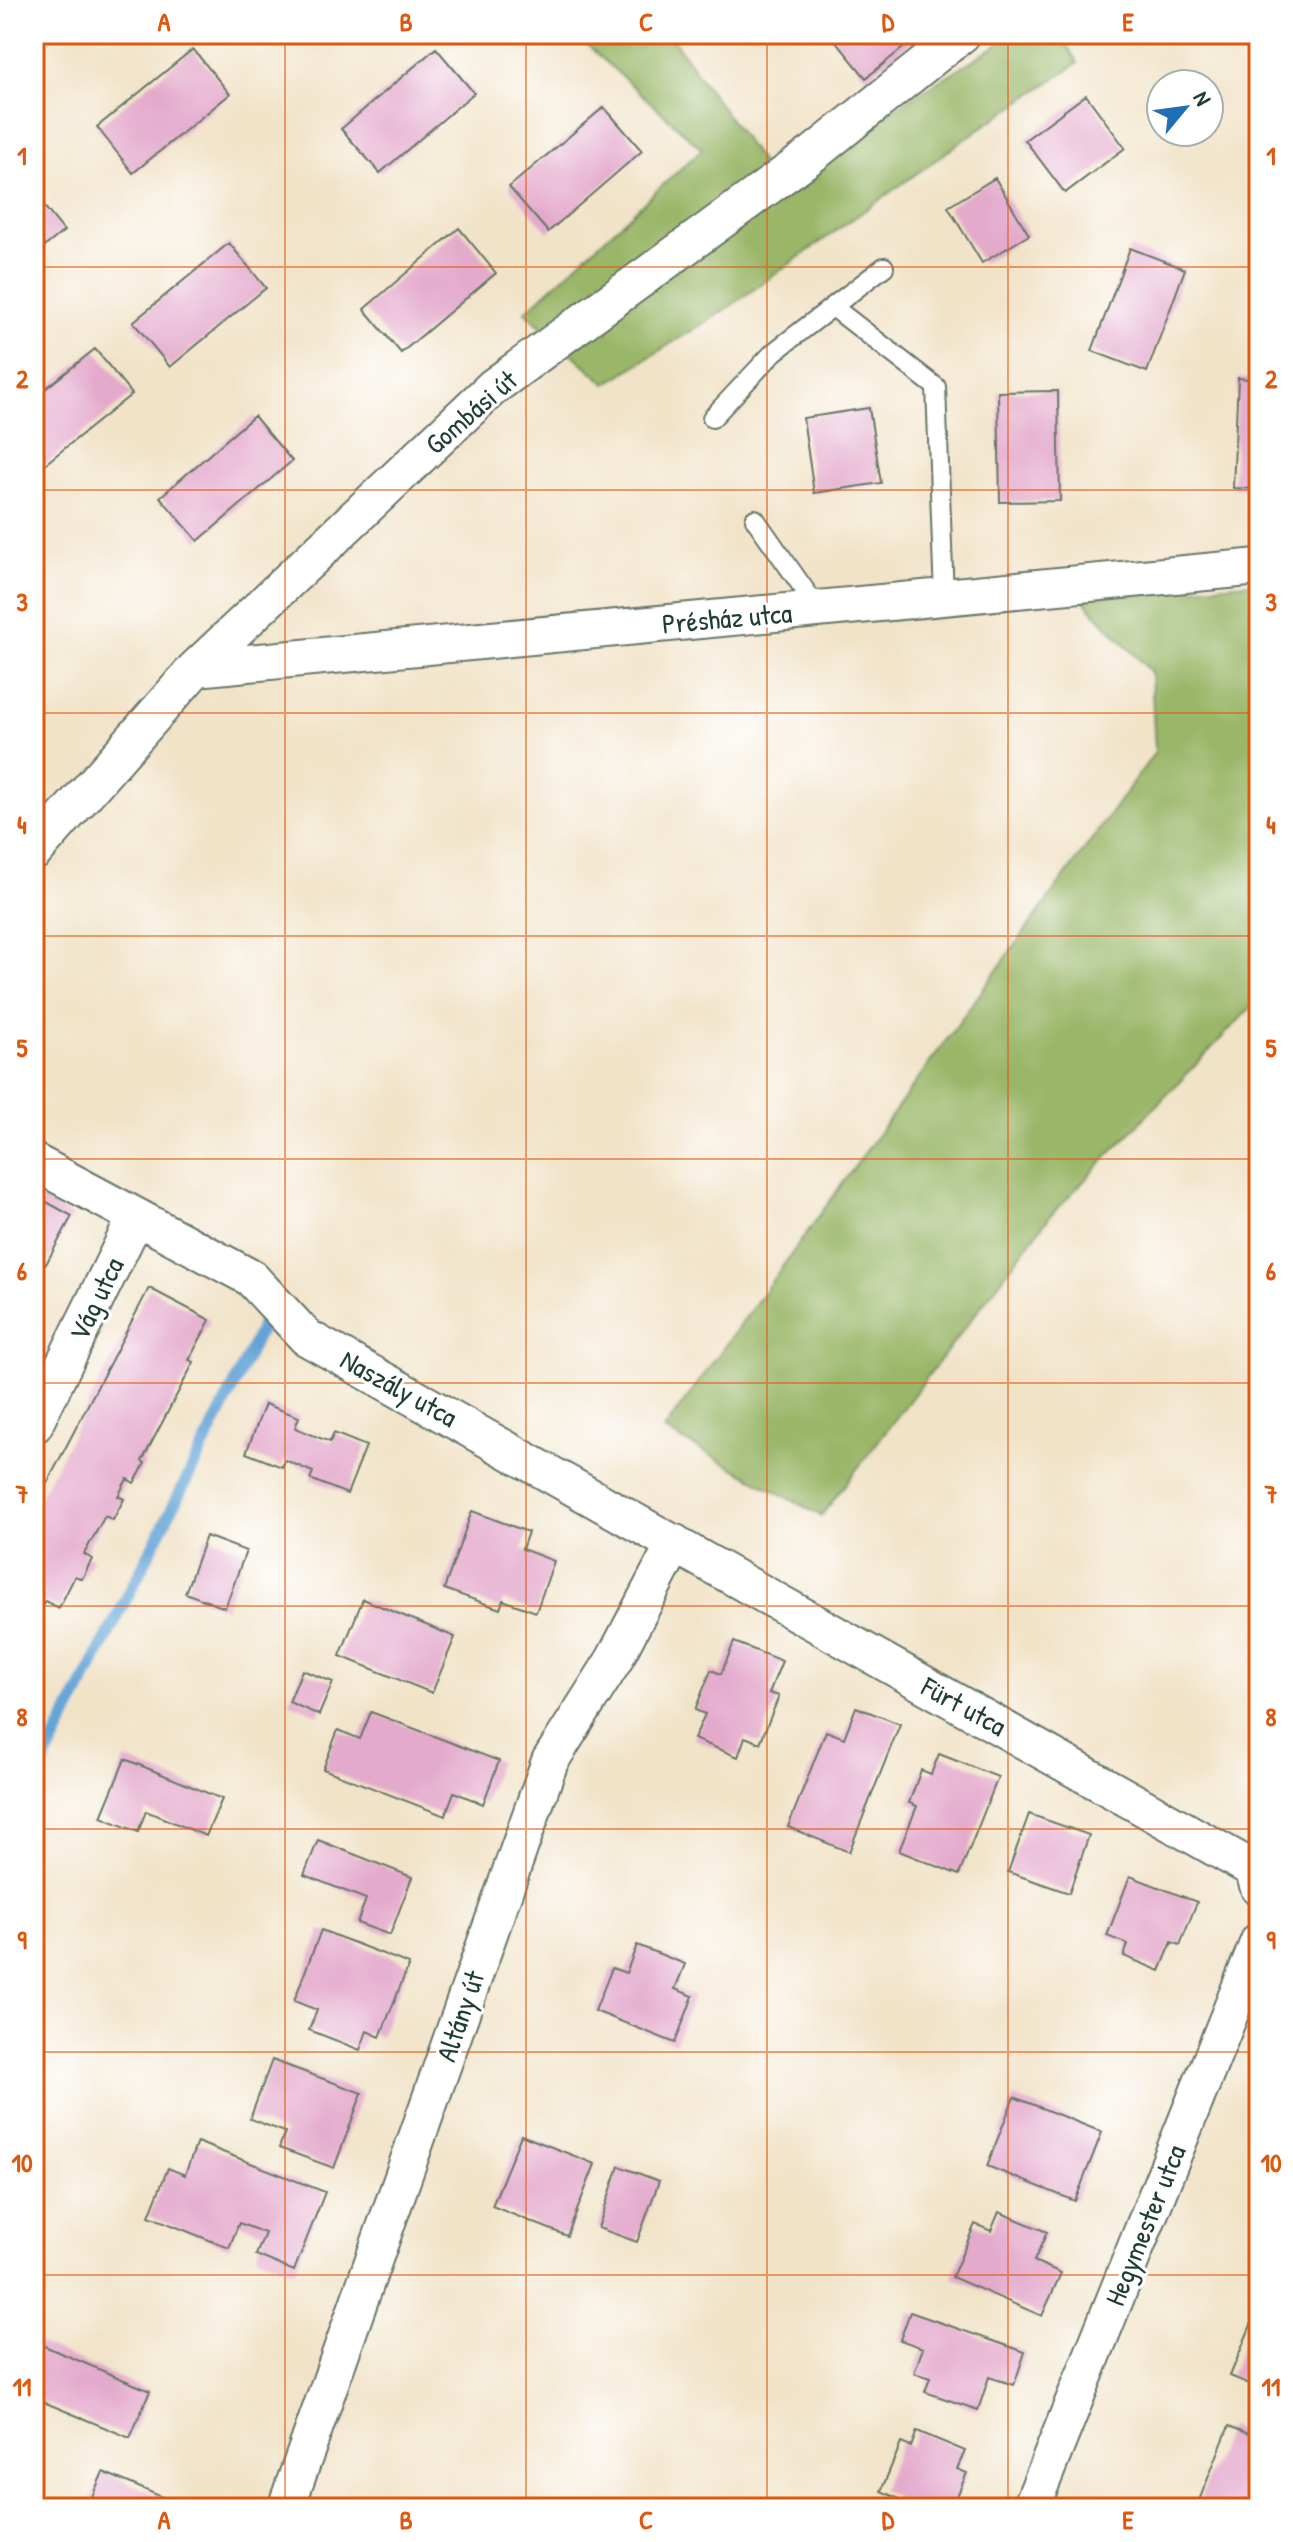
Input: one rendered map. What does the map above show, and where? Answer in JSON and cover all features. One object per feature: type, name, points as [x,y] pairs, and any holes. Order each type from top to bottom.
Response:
[{"type":"street","name":"Gombási út","points":[[34,852],[196,668],[493,387],[814,153],[962,34]]},
{"type":"street","name":"Présház utca","points":[[196,668],[1242,569]]},
{"type":"street","name":"Naszály utca","points":[[34,1162],[251,1278],[306,1337],[675,1543]]},
{"type":"street","name":"Vág utca","points":[[34,1425],[136,1217]]},
{"type":"street","name":"Fürt utca","points":[[675,1543],[1256,1879]]},
{"type":"street","name":"Altány út","points":[[286,2508],[550,1761],[614,1660],[675,1543]]},
{"type":"street","name":"Hegymester utca","points":[[1031,2508],[1259,1941]]},
{"type":"lane","points":[[712,418],[774,352],[884,267]]},
{"type":"lane","points":[[833,307],[936,387],[944,597]]},
{"type":"lane","points":[[755,519],[818,609]]},
{"type":"lane","points":[[1242,569],[1259,551]]},
{"type":"green space","points":[[575,34],[669,34],[775,182],[1015,34],[1060,34],[1078,63],[979,129],[725,310],[606,384],[525,312],[702,149]]},
{"type":"green space","points":[[1259,582],[1259,999],[1051,1215],[821,1516],[664,1430],[1155,752],[1151,672],[1080,597]]},
{"type":"building","points":[[34,34],[44,34],[46,36],[34,45]]},
{"type":"building","points":[[840,34],[920,34],[866,78],[834,39]]},
{"type":"building","points":[[436,48],[474,93],[380,173],[341,129]]},
{"type":"building","points":[[193,49],[230,94],[133,173],[97,127]]},
{"type":"building","points":[[1086,95],[1125,148],[1065,193],[1025,140]]},
{"type":"building","points":[[604,107],[642,151],[548,232],[509,187]]},
{"type":"building","points":[[995,178],[1029,235],[982,263],[948,207]]},
{"type":"building","points":[[34,194],[64,231],[34,255]]},
{"type":"building","points":[[459,228],[496,273],[401,353],[364,309]]},
{"type":"building","points":[[229,243],[266,288],[170,367],[133,322]]},
{"type":"building","points":[[1130,248],[1185,269],[1147,372],[1092,351]]},
{"type":"building","points":[[95,349],[132,394],[34,473],[34,398]]},
{"type":"building","points":[[1238,378],[1259,380],[1259,489],[1233,488]]},
{"type":"building","points":[[1058,391],[1060,501],[1000,502],[998,392]]},
{"type":"building","points":[[869,408],[881,483],[814,493],[803,418]]},
{"type":"building","points":[[254,416],[292,461],[198,541],[160,497]]},
{"type":"building","points":[[34,1195],[72,1216],[46,1264],[40,1262],[34,1273]]},
{"type":"building","points":[[149,1288],[210,1320],[189,1360],[194,1362],[142,1461],[145,1463],[140,1473],[134,1483],[127,1479],[118,1496],[124,1499],[113,1520],[105,1516],[84,1554],[92,1559],[82,1579],[75,1576],[59,1608],[45,1601],[40,1611],[34,1608],[34,1508]]},
{"type":"building","points":[[265,1404],[299,1417],[295,1428],[330,1442],[334,1433],[366,1446],[347,1494],[310,1479],[313,1472],[285,1460],[282,1467],[246,1453]]},
{"type":"building","points":[[472,1511],[528,1532],[522,1549],[554,1561],[536,1612],[503,1600],[500,1609],[444,1589]]},
{"type":"building","points":[[206,1536],[246,1551],[225,1608],[185,1593]]},
{"type":"building","points":[[363,1599],[455,1637],[432,1693],[340,1656]]},
{"type":"building","points":[[734,1642],[782,1661],[769,1693],[779,1696],[760,1743],[745,1737],[738,1757],[694,1739],[705,1714],[695,1710],[711,1670],[721,1674]]},
{"type":"building","points":[[302,1670],[333,1682],[319,1715],[289,1702]]},
{"type":"building","points":[[856,1707],[900,1724],[849,1852],[788,1827],[826,1731],[844,1738]]},
{"type":"building","points":[[371,1712],[499,1761],[483,1804],[454,1792],[445,1816],[323,1769],[338,1730],[360,1739]]},
{"type":"building","points":[[939,1754],[998,1777],[959,1875],[899,1851],[917,1806],[909,1803],[921,1770],[931,1774]]},
{"type":"building","points":[[125,1759],[222,1799],[206,1836],[146,1811],[138,1832],[101,1817]]},
{"type":"building","points":[[1029,1814],[1089,1835],[1069,1893],[1008,1872]]},
{"type":"building","points":[[318,1840],[412,1877],[390,1935],[357,1923],[366,1899],[304,1875]]},
{"type":"building","points":[[1130,1876],[1197,1902],[1180,1945],[1172,1942],[1160,1971],[1124,1956],[1128,1944],[1107,1936]]},
{"type":"building","points":[[321,1930],[409,1964],[380,2037],[367,2031],[360,2050],[309,2030],[317,2010],[294,2001]]},
{"type":"building","points":[[637,1945],[685,1964],[675,1989],[693,1996],[675,2043],[595,2011],[612,1968],[626,1973]]},
{"type":"building","points":[[272,2060],[362,2093],[334,2168],[279,2148],[285,2132],[250,2119]]},
{"type":"building","points":[[1014,2097],[1102,2132],[1075,2201],[987,2166]]},
{"type":"building","points":[[521,2135],[595,2164],[567,2236],[492,2206]]},
{"type":"building","points":[[197,2142],[325,2192],[294,2271],[256,2255],[265,2233],[239,2223],[229,2248],[149,2216],[168,2168],[185,2175]]},
{"type":"building","points":[[619,2166],[659,2181],[637,2242],[598,2228]]},
{"type":"building","points":[[999,2212],[1047,2232],[1034,2261],[1061,2273],[1042,2316],[952,2277],[975,2224],[991,2231]]},
{"type":"building","points":[[910,2312],[1025,2352],[1014,2385],[989,2377],[978,2410],[925,2392],[930,2378],[914,2373],[923,2348],[900,2340]]},
{"type":"building","points":[[1253,2320],[1259,2323],[1259,2388],[1230,2376]]},
{"type":"building","points":[[35,2342],[150,2391],[130,2438],[34,2398]]},
{"type":"building","points":[[1229,2426],[1259,2438],[1259,2508],[1211,2508],[1198,2503]]},
{"type":"building","points":[[917,2431],[965,2451],[957,2469],[967,2473],[952,2508],[893,2508],[897,2498],[881,2491],[901,2443],[911,2447]]},
{"type":"building","points":[[103,2472],[162,2497],[157,2508],[87,2508]]},
{"type":"waterway","points":[[34,1781],[268,1313]]}]
